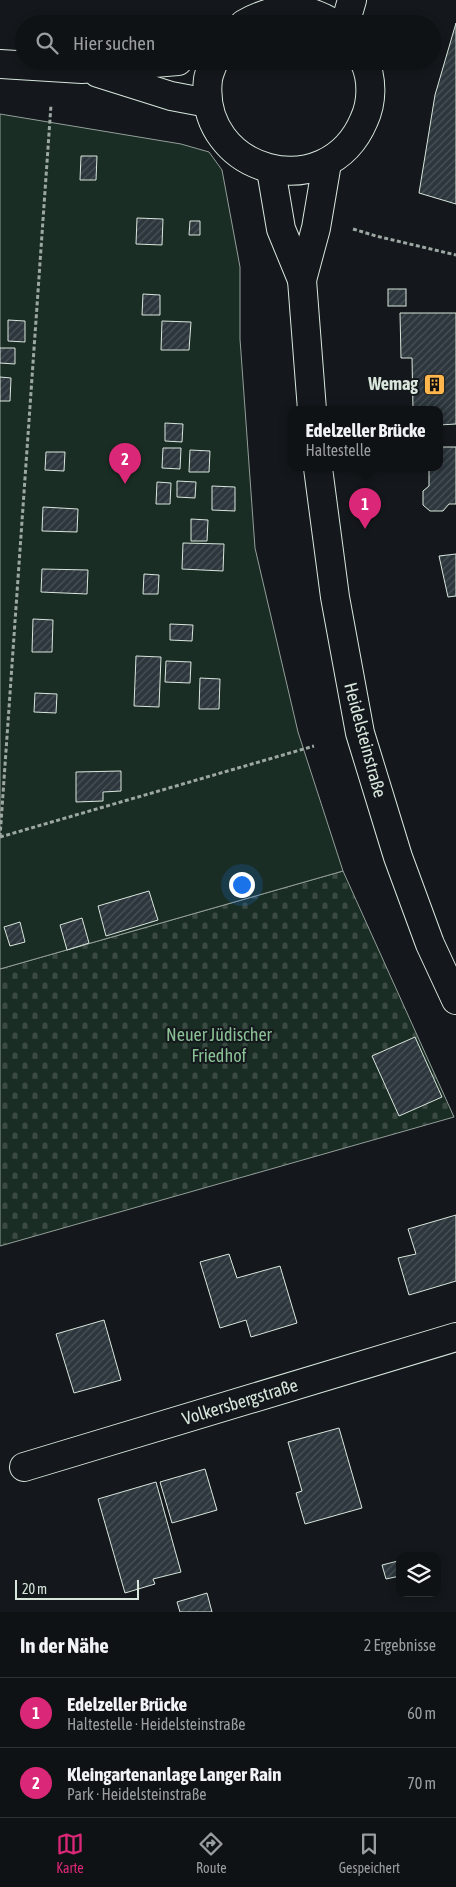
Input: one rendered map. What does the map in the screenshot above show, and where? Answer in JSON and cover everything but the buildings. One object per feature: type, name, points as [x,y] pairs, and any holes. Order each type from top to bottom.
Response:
[{"type":"main road","points":[[348,15],[352,0]]},
{"type":"main road","points":[[259,15],[305,6],[320,15]]},
{"type":"main road","points":[[0,64],[15,65]]},
{"type":"main road","points":[[85,70],[171,96],[208,103]]},
{"type":"main road","points":[[211,70],[208,79],[208,103],[216,126],[230,146],[248,161],[271,170],[290,172],[309,170],[327,163],[345,150],[359,133],[368,112],[370,90],[368,70]]},
{"type":"main road","points":[[302,280],[316,228],[327,163]]},
{"type":"main road","points":[[271,170],[281,229],[302,280],[312,406]]},
{"type":"main road","name":"Heidelsteinstraße","points":[[318,471],[335,597],[360,733],[398,857],[430,944],[456,1000]]},
{"type":"main road","name":"Volkersbergstraße","points":[[24,1467],[456,1337]]},
{"type":"path","points":[[51,105],[0,837],[314,746]]},
{"type":"path","points":[[352,228],[376,236],[456,255]]},
{"type":"green space","points":[[0,114],[181,144],[209,152],[222,170],[240,267],[240,339],[255,548],[298,732],[343,871],[0,969]]},
{"type":"green space","name":"Neuer Jüdischer Friedhof","points":[[343,871],[454,1117],[0,1246],[0,969]]},
{"type":"place","name":"Wemag","points":[[434,384]]},
{"type":"place","name":"Kleingartenanlage Langer Rain","points":[[125,484]]},
{"type":"place","name":"Edelzeller Brücke","points":[[365,529]]}]
